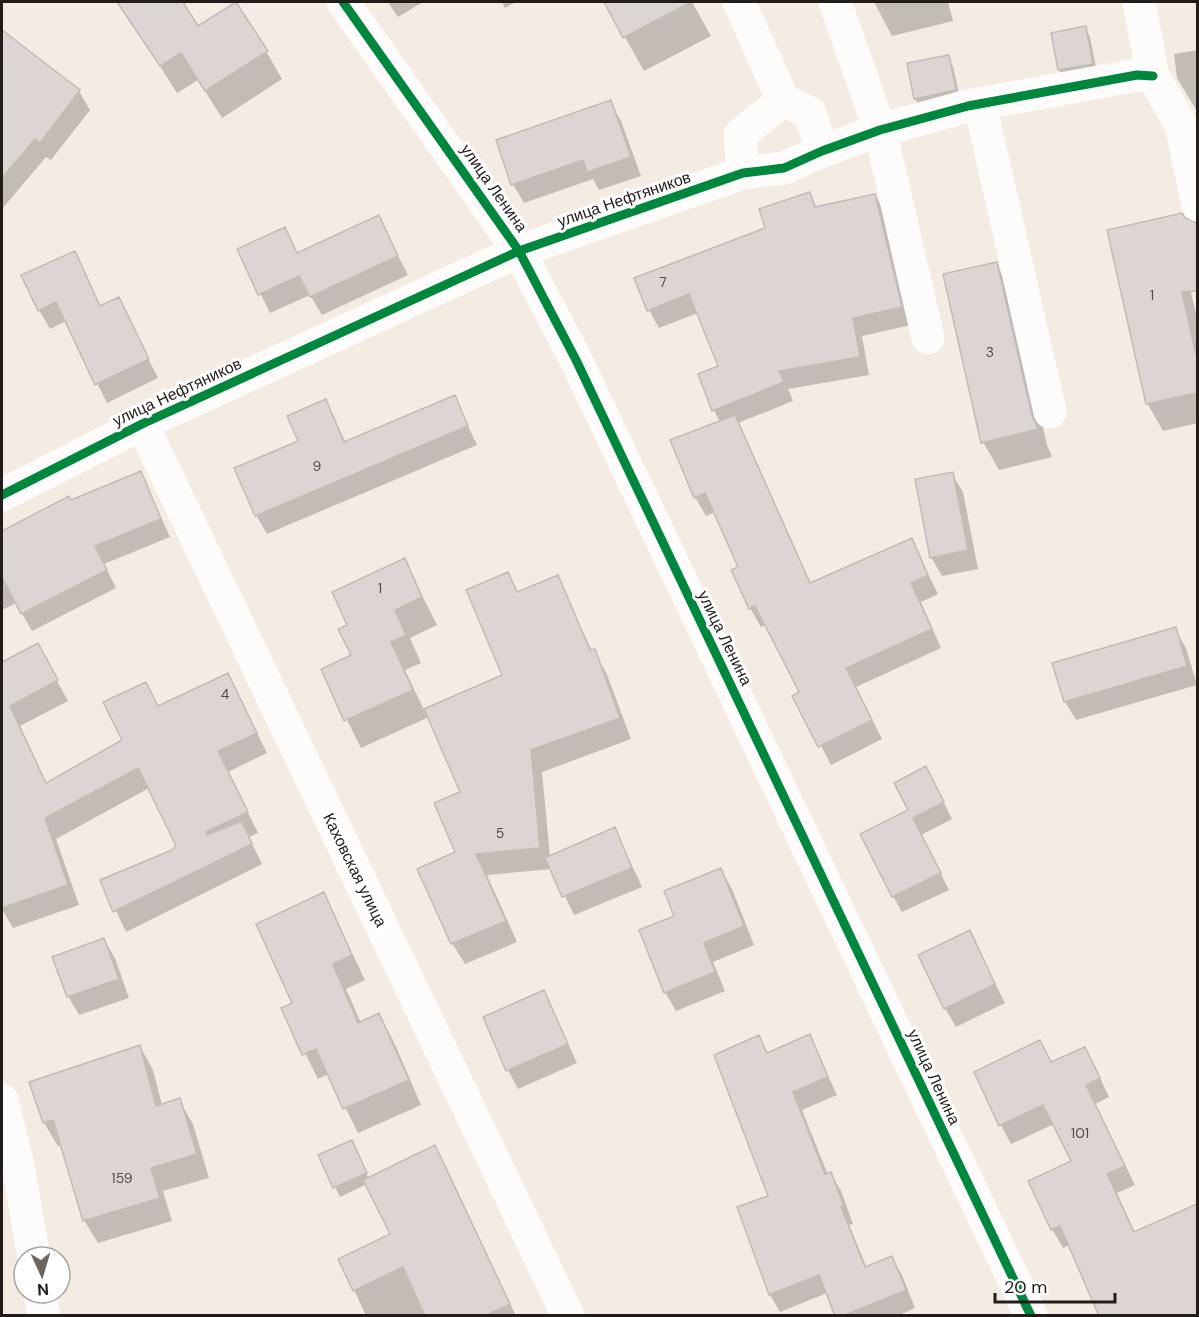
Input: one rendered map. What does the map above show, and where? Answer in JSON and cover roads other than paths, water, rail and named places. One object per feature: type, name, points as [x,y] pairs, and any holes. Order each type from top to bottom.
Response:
[{"type":"street","name":"улица Ленина","points":[[343,2],[519,251],[581,370],[1031,1316]]},
{"type":"street","points":[[739,2],[783,100],[810,113],[822,151]]},
{"type":"street","points":[[835,2],[880,130],[928,338]]},
{"type":"street","points":[[1139,2],[1154,76],[1181,125],[1197,205]]},
{"type":"street","name":"улица Нефтяников","points":[[2,495],[142,424],[519,251],[743,173],[784,168],[822,151],[880,130],[980,104],[1137,75],[1154,76]]},
{"type":"street","points":[[743,173],[740,135],[783,100]]},
{"type":"street","points":[[980,104],[1050,412]]},
{"type":"street","name":"Каховская улица","points":[[142,424],[568,1316]]},
{"type":"street","points":[[2,1100],[18,1165],[32,1245]]}]
